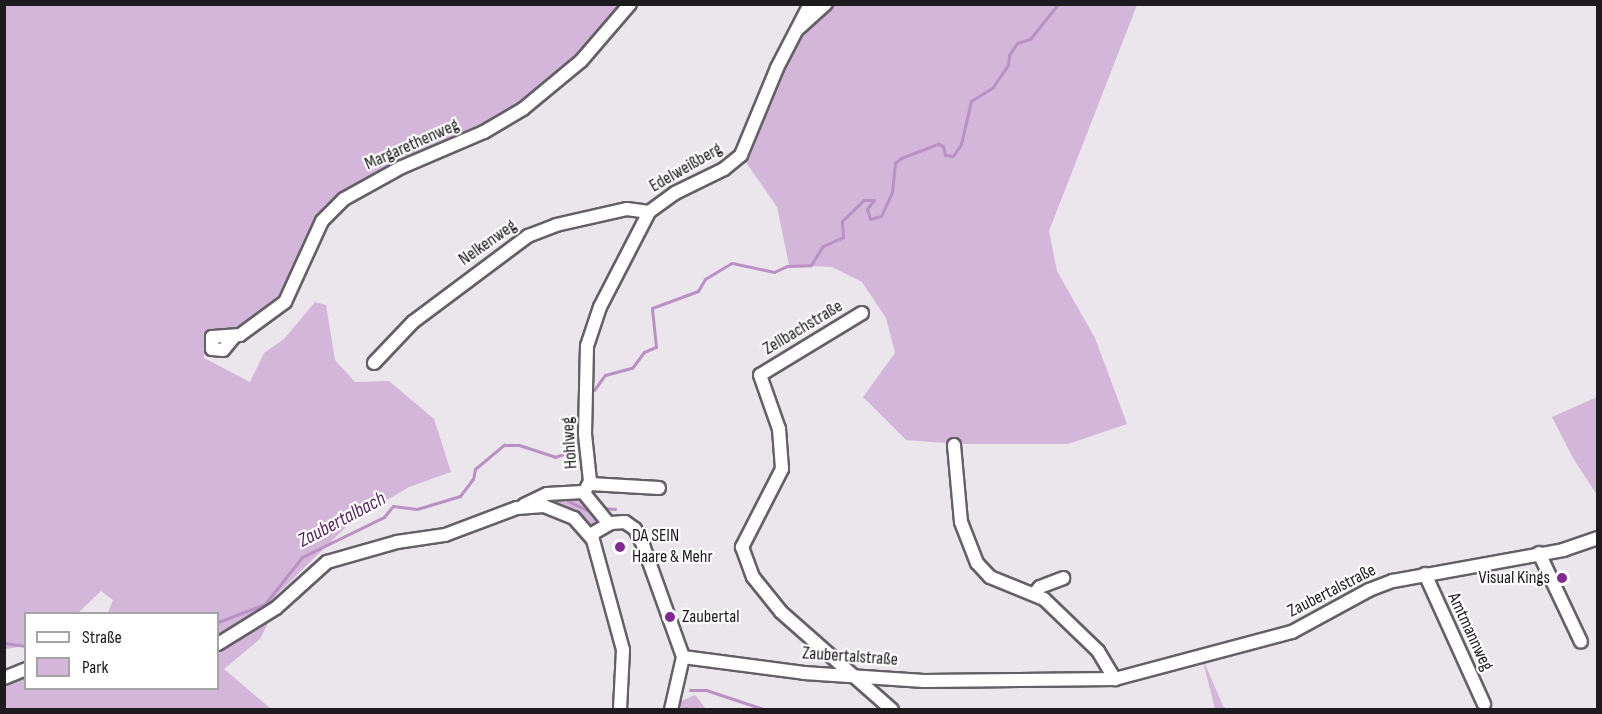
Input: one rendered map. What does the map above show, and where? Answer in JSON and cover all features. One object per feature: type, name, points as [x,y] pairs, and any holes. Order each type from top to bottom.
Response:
[{"type":"street","name":"Margarethenweg","points":[[234,337],[253,327],[285,302],[322,221],[344,199],[402,167],[484,132],[523,109],[581,61],[630,4]]},
{"type":"street","name":"Edelweißberg","points":[[587,400],[590,330],[649,212],[675,193],[724,169],[741,155],[810,4]]},
{"type":"street","points":[[798,29],[825,4]]},
{"type":"street","name":"Nelkenweg","points":[[374,363],[413,322],[528,236],[556,225],[627,209],[649,212]]},
{"type":"street","name":"Zellbachstraße","points":[[850,676],[781,612],[753,578],[741,547],[783,469],[779,429],[760,375],[862,313]]},
{"type":"street","name":"Hohlweg","points":[[587,400],[585,434],[587,488],[609,524]]},
{"type":"street","points":[[954,445],[961,522],[977,563],[990,577],[1044,599],[1098,651],[1115,679]]},
{"type":"street","name":"Hohlweg","points":[[524,507],[529,500],[547,494],[587,488],[659,488]]},
{"type":"street","points":[[219,643],[280,604],[322,564],[397,542],[445,535],[524,507],[562,511],[590,535],[623,650],[621,710]]},
{"type":"street","points":[[590,535],[609,524],[625,522],[635,529],[683,657],[672,710]]},
{"type":"street","name":"Zaubertalstraße","points":[[683,657],[850,676],[963,681],[1115,679],[1292,632],[1369,590],[1425,574],[1563,550],[1598,538]]},
{"type":"street","points":[[1539,553],[1581,642]]},
{"type":"street","name":"Amtmannweg","points":[[1425,574],[1484,704]]},
{"type":"street","points":[[1034,594],[1040,586],[1063,578]]},
{"type":"street","points":[[4,678],[24,670]]},
{"type":"street","points":[[850,676],[892,710]]},
{"type":"green space","points":[[4,5],[625,5],[576,60],[540,93],[497,120],[342,193],[320,212],[278,302],[236,330],[212,328],[204,335],[204,358],[250,382],[264,353],[284,339],[315,302],[326,305],[335,360],[355,382],[389,381],[434,419],[451,472],[409,487],[353,520],[261,610],[269,621],[260,639],[224,669],[271,709],[5,709],[5,685],[24,676],[24,690],[219,690],[219,612],[108,612],[113,600],[101,591],[79,612],[24,612],[24,646],[5,649]]},
{"type":"green space","points":[[830,5],[1137,5],[1049,231],[1057,271],[1095,338],[1127,424],[1068,444],[957,444],[906,440],[863,397],[895,353],[886,318],[862,282],[832,267],[789,265],[777,207],[745,161],[750,156],[773,84],[800,35]]},
{"type":"green space","points":[[1597,397],[1597,495],[1573,458],[1552,417]]},
{"type":"green space","points":[[571,496],[582,499],[604,519],[590,526],[575,510],[542,499]]},
{"type":"green space","points":[[1202,657],[1223,706],[1227,709],[1215,709]]},
{"type":"green space","points":[[695,695],[706,709],[662,710]]},
{"type":"waterway","name":"Zaubertalbach","points":[[594,390],[605,375],[632,368],[644,352],[656,347],[652,308],[698,291],[705,279],[732,263],[774,272],[787,266],[811,265],[823,246],[843,237],[842,221],[864,200],[874,200],[867,209],[870,219],[881,216],[892,192],[895,163],[901,158],[938,144],[943,146],[945,155],[953,156],[961,144],[971,101],[993,87],[1008,65],[1009,55],[1017,43],[1030,39],[1058,4]]},
{"type":"waterway","name":"Zaubertalbach","points":[[219,622],[265,604],[302,557],[384,517],[393,506],[417,509],[460,496],[473,479],[475,469],[504,445],[519,445],[555,457],[569,452],[578,441]]},
{"type":"waterway","points":[[562,498],[587,510]]},
{"type":"waterway","points":[[603,508],[615,509]]},
{"type":"waterway","name":"Zaubertalbach","points":[[4,643],[24,646]]},
{"type":"waterway","points":[[690,690],[706,690],[766,710]]},
{"type":"place","name":"DA SEIN Haare & Mehr","points":[[620,547]]},
{"type":"place","name":"Visual Kings","points":[[1562,578]]},
{"type":"place","name":"Zaubertal","points":[[670,617]]}]
